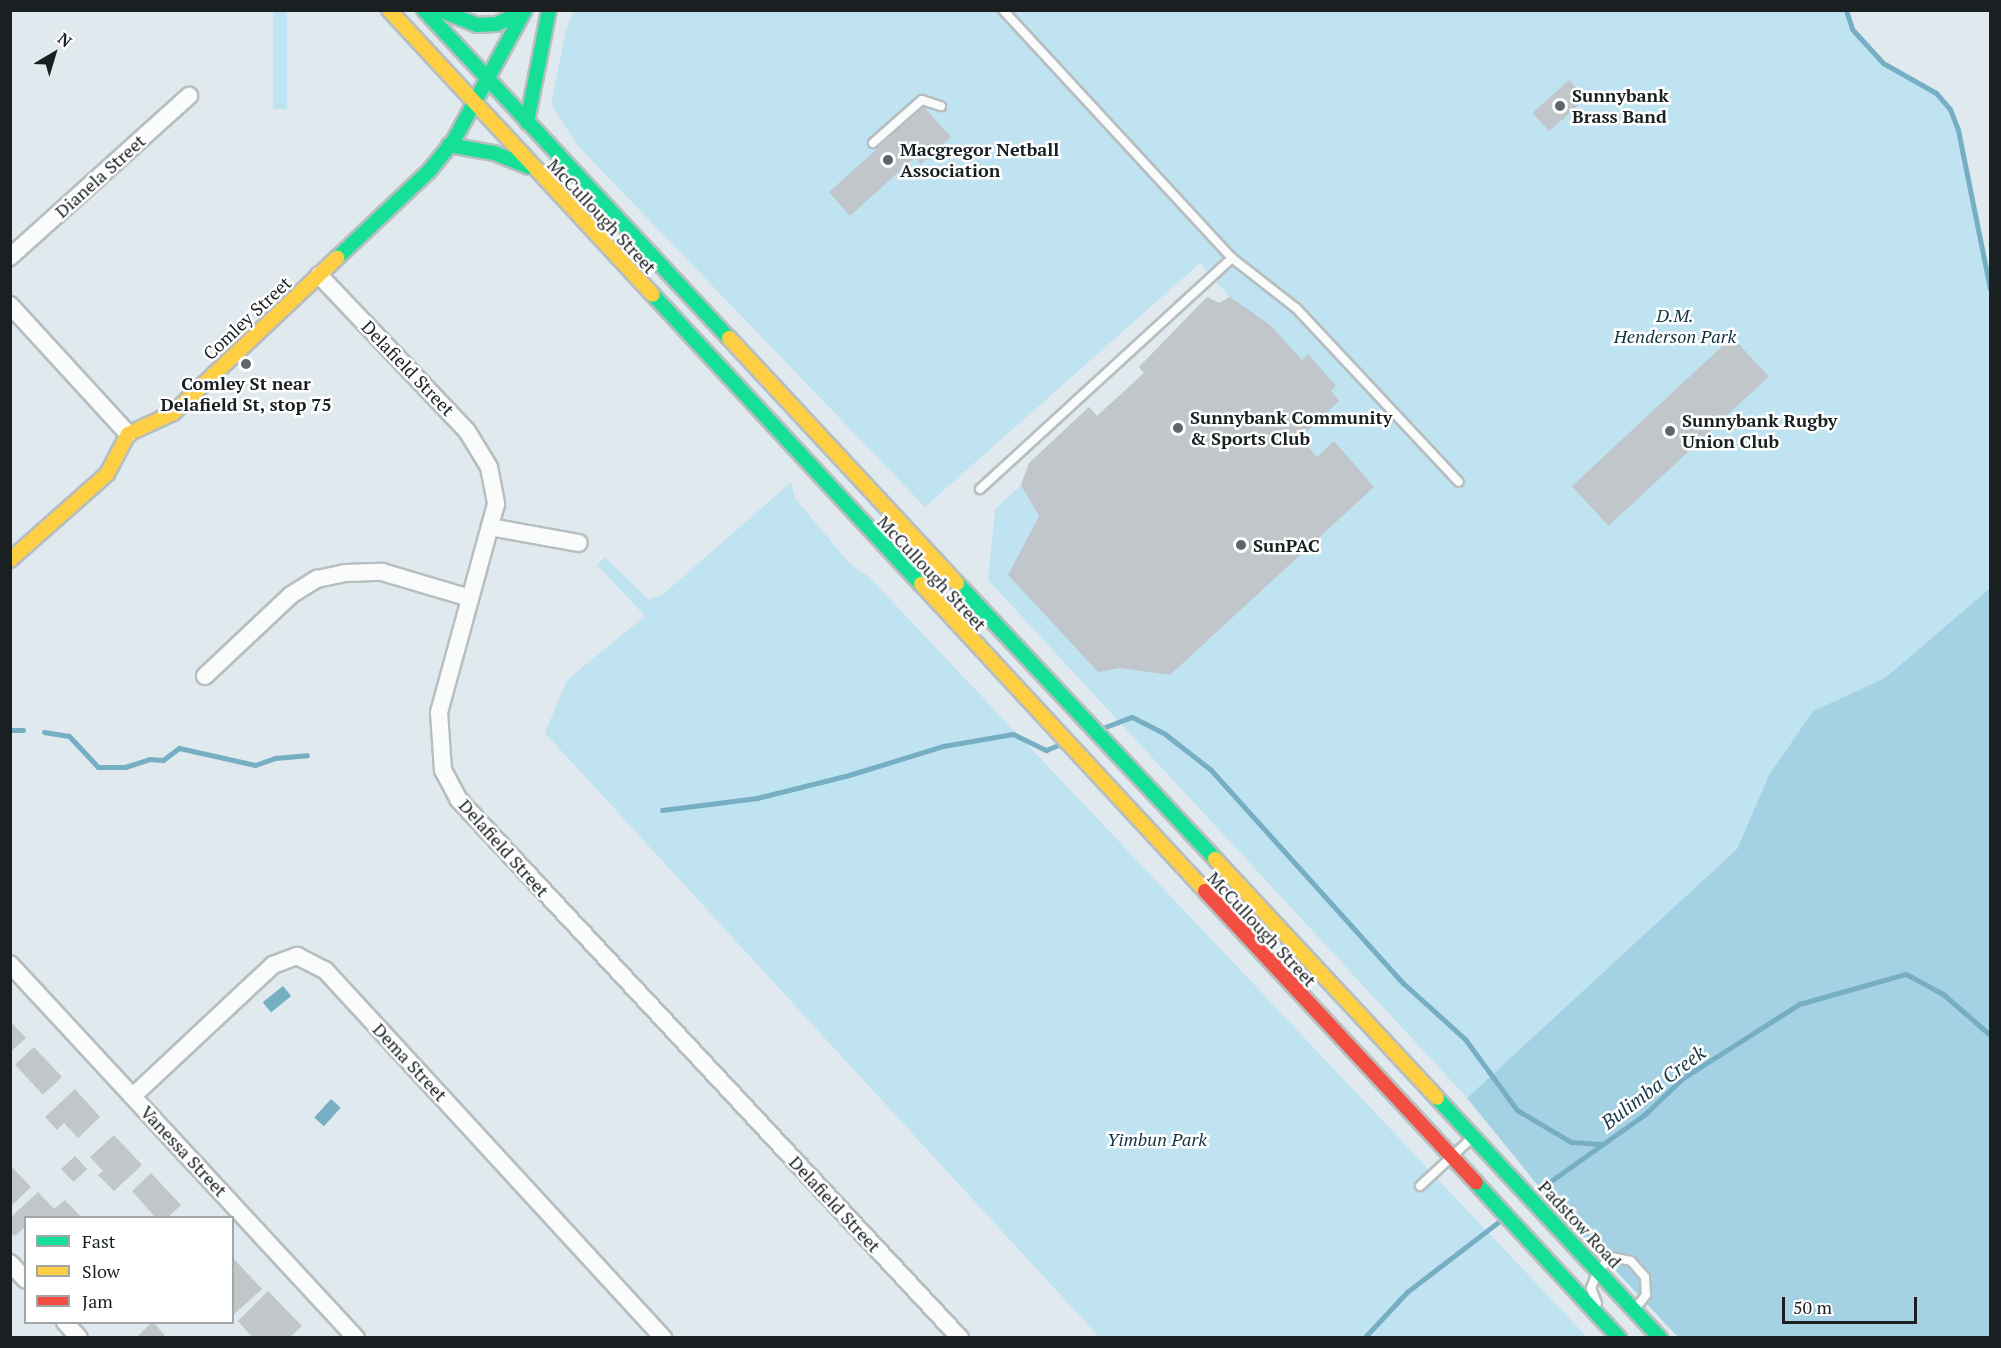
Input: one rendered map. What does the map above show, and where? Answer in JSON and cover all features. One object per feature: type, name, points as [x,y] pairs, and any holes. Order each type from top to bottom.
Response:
[{"type":"main road","name":"McCullough Street","points":[[389,10],[535,169],[904,561],[1056,734],[1450,1158]]},
{"type":"main road","name":"McCullough Street","points":[[424,10],[918,547],[1088,722],[1475,1136]]},
{"type":"main road","points":[[439,10],[477,25],[497,24],[525,11]]},
{"type":"main road","points":[[527,122],[549,10]]},
{"type":"main road","name":"Comley Street","points":[[129,434],[173,412],[430,170],[449,145],[525,11]]},
{"type":"main road","points":[[449,145],[494,153],[535,169]]},
{"type":"main road","points":[[10,560],[107,474],[129,434]]},
{"type":"main road","name":"Padstow Road","points":[[1475,1136],[1660,1338]]},
{"type":"main road","points":[[1450,1158],[1619,1338]]},
{"type":"street","name":"Dianela Street","points":[[10,257],[189,96]]},
{"type":"street","name":"Delafield Street","points":[[319,275],[467,430],[489,467],[496,504],[439,712],[443,770],[459,800],[960,1338]]},
{"type":"street","points":[[10,305],[129,434]]},
{"type":"street","points":[[490,527],[579,543]]},
{"type":"street","points":[[205,676],[291,595],[317,579],[345,573],[382,572],[470,598]]},
{"type":"street","name":"Dema Street","points":[[133,1096],[273,965],[297,956],[325,970],[663,1338]]},
{"type":"street","name":"Vanessa Street","points":[[10,964],[356,1338]]},
{"type":"street","points":[[10,1263],[24,1278]]},
{"type":"street","points":[[66,1324],[79,1338]]},
{"type":"lane","points":[[1003,10],[1232,258],[1296,308],[1459,482]]},
{"type":"lane","points":[[873,144],[922,100],[940,106]]},
{"type":"lane","points":[[980,489],[1232,258]]},
{"type":"lane","points":[[1420,1186],[1475,1136]]},
{"type":"lane","points":[[1603,1320],[1592,1288],[1598,1271],[1611,1257],[1631,1262],[1646,1277],[1646,1295],[1634,1310]]},
{"type":"green space","points":[[273,11],[287,11],[287,109],[273,109]]},
{"type":"green space","name":"D.M. Henderson Park","points":[[574,11],[1846,11],[1852,29],[1882,63],[1936,93],[1950,109],[1958,130],[1990,289],[1990,588],[1885,678],[1813,711],[1769,775],[1737,849],[1467,1098],[988,580],[995,509],[1021,485],[1029,463],[1089,407],[1097,416],[1144,374],[1139,367],[1207,297],[1219,303],[1230,297],[1200,263],[925,507],[577,145],[551,104],[566,30]]},
{"type":"green space","name":"Yimbun Park","points":[[791,482],[795,498],[849,563],[869,577],[1587,1337],[1099,1337],[545,733],[567,680],[645,616],[597,565],[605,557],[648,599],[662,595]]},
{"type":"shaded area","points":[[1990,588],[1990,1337],[1678,1337],[1553,1204],[1467,1098],[1737,849],[1769,775],[1813,711],[1885,678]]},
{"type":"shaded area","points":[[283,986],[291,996],[271,1012],[263,1002]]},
{"type":"shaded area","points":[[331,1099],[341,1108],[324,1126],[314,1118]]},
{"type":"building","name":"Sunnybank Brass Band","points":[[1569,80],[1586,99],[1549,131],[1533,113]]},
{"type":"building","name":"Macgregor Netball Association","points":[[924,107],[951,137],[921,164],[915,157],[850,216],[829,192]]},
{"type":"building","points":[[1207,297],[1219,303],[1230,297],[1269,324],[1302,360],[1308,354],[1336,386],[1331,391],[1339,401],[1300,438],[1317,457],[1334,441],[1374,487],[1170,675],[1121,668],[1098,672],[1008,575],[1039,516],[1021,485],[1029,463],[1089,407],[1097,416],[1144,373],[1139,367]]},
{"type":"building","name":"Sunnybank Rugby Union Club","points":[[1732,337],[1769,376],[1609,526],[1572,486]]},
{"type":"building","points":[[10,1021],[26,1038],[10,1052]]},
{"type":"building","points":[[34,1047],[62,1077],[43,1095],[15,1065]]},
{"type":"building","points":[[75,1089],[100,1117],[78,1138],[64,1123],[57,1130],[45,1117]]},
{"type":"building","points":[[114,1135],[142,1165],[114,1191],[98,1175],[103,1171],[90,1157]]},
{"type":"building","points":[[75,1156],[87,1169],[73,1182],[61,1169]]},
{"type":"building","points":[[10,1165],[31,1187],[10,1207]]},
{"type":"building","points":[[151,1173],[181,1205],[169,1216],[154,1216],[132,1191]]},
{"type":"building","points":[[38,1192],[54,1209],[65,1200],[80,1216],[24,1216],[24,1228],[15,1236],[10,1232],[10,1218]]},
{"type":"building","points":[[234,1259],[262,1289],[234,1314]]},
{"type":"building","points":[[268,1291],[302,1326],[289,1338],[253,1338],[238,1321]]},
{"type":"building","points":[[150,1324],[155,1324],[167,1338],[136,1338]]},
{"type":"waterway","points":[[1846,10],[1852,29],[1883,63],[1936,93],[1950,109],[1958,130],[1990,289]]},
{"type":"waterway","points":[[1100,729],[1132,717],[1165,734],[1211,770],[1403,983],[1465,1039],[1517,1110],[1571,1142],[1600,1144]]},
{"type":"waterway","points":[[10,730],[23,730]]},
{"type":"waterway","points":[[44,732],[69,736],[98,767],[125,767],[149,759],[163,760],[179,748],[255,765],[275,758],[307,755]]},
{"type":"waterway","points":[[662,810],[757,798],[849,775],[943,746],[1013,734],[1046,750],[1061,744]]},
{"type":"waterway","name":"Bulimba Creek","points":[[1534,1193],[1645,1114],[1683,1078],[1799,1004],[1906,974],[1943,994],[1990,1035]]},
{"type":"waterway","name":"Bulimba Creek","points":[[1364,1338],[1407,1292],[1501,1220]]},
{"type":"traffic: fast","points":[[424,10],[729,338]]},
{"type":"traffic: fast","points":[[439,10],[477,25],[497,24],[524,11]]},
{"type":"traffic: fast","points":[[337,258],[430,170],[454,140],[525,10]]},
{"type":"traffic: fast","points":[[527,122],[549,10]]},
{"type":"traffic: fast","points":[[449,145],[494,153],[528,167]]},
{"type":"traffic: fast","points":[[653,295],[921,584]]},
{"type":"traffic: fast","points":[[957,583],[1215,859]]},
{"type":"traffic: fast","points":[[1437,1098],[1660,1338]]},
{"type":"traffic: fast","points":[[1476,1183],[1619,1338]]},
{"type":"traffic: slow","points":[[389,10],[653,295]]},
{"type":"traffic: slow","points":[[10,560],[107,474],[128,434],[173,413],[337,258]]},
{"type":"traffic: slow","points":[[729,338],[957,583]]},
{"type":"traffic: slow","points":[[921,584],[1205,891]]},
{"type":"traffic: slow","points":[[1215,859],[1437,1098]]},
{"type":"traffic: jam","points":[[1205,891],[1476,1183]]},
{"type":"place","name":"Sunnybank Brass Band","points":[[1560,106]]},
{"type":"place","name":"Macgregor Netball Association","points":[[888,160]]},
{"type":"place","name":"Comley St near Delafield St, stop 75","points":[[246,364]]},
{"type":"place","name":"Sunnybank Community & Sports Club","points":[[1178,428]]},
{"type":"place","name":"Sunnybank Rugby Union Club","points":[[1670,431]]},
{"type":"place","name":"SunPAC","points":[[1241,545]]}]
